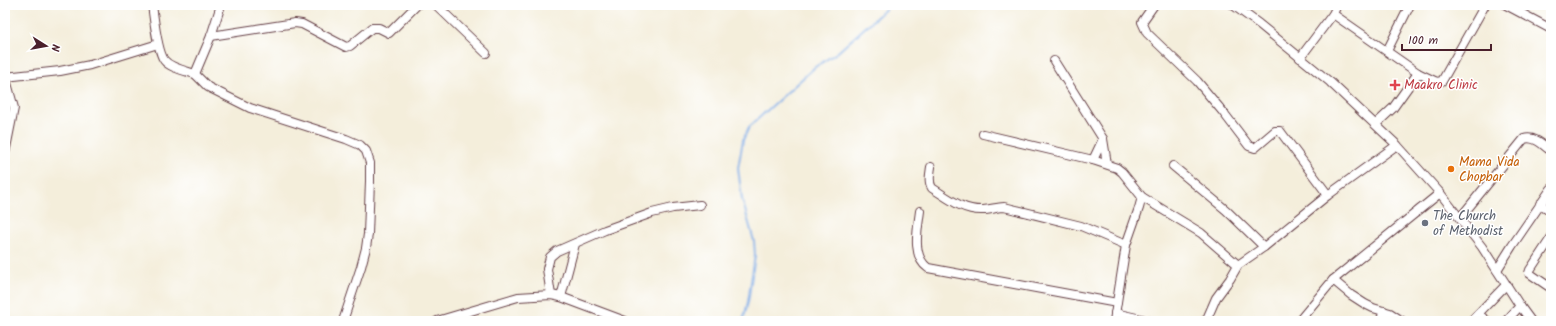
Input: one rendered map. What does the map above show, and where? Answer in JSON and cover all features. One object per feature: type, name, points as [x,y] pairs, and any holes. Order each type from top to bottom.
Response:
[{"type":"street","points":[[152,5],[158,44],[164,61],[170,65],[195,74],[208,87],[250,108],[346,139],[360,145],[366,151],[370,163],[366,248],[343,321]]},
{"type":"street","points":[[195,74],[211,36],[221,5]]},
{"type":"street","points":[[211,36],[295,23],[302,24],[346,48],[372,28],[379,28],[389,33],[417,5]]},
{"type":"street","points":[[436,5],[486,53]]},
{"type":"street","points":[[1154,5],[1142,22],[1146,33],[1197,81],[1250,146],[1255,148],[1275,131],[1280,131],[1328,195]]},
{"type":"street","points":[[1233,5],[1259,24],[1330,82],[1397,145],[1460,218],[1482,247],[1531,321]]},
{"type":"street","points":[[1300,58],[1333,14],[1337,5]]},
{"type":"street","points":[[1387,51],[1410,5]]},
{"type":"street","points":[[1333,14],[1418,73],[1437,82],[1442,81],[1484,5]]},
{"type":"street","points":[[1506,5],[1551,29]]},
{"type":"street","points":[[5,153],[14,108],[5,77],[60,71],[90,65],[158,44]]},
{"type":"street","points":[[1054,61],[1103,139],[1107,164]]},
{"type":"street","points":[[1376,124],[1393,108],[1418,73]]},
{"type":"street","points":[[983,134],[1107,164],[1122,172],[1142,197],[1149,203],[1170,213],[1201,233],[1238,265]]},
{"type":"street","points":[[1460,218],[1524,139],[1528,137],[1533,138],[1551,151]]},
{"type":"street","points":[[1093,160],[1103,139]]},
{"type":"street","points":[[1206,321],[1216,298],[1238,265],[1264,247],[1328,195],[1397,145]]},
{"type":"street","points":[[1173,166],[1226,210],[1264,247]]},
{"type":"street","points":[[931,167],[929,180],[932,188],[961,206],[984,211],[1004,207],[1081,226],[1126,245]]},
{"type":"street","points":[[1497,270],[1551,189]]},
{"type":"street","points":[[1299,321],[1333,280],[1411,215],[1440,193]]},
{"type":"street","points":[[1142,197],[1126,245],[1114,317],[1150,321]]},
{"type":"street","points":[[1139,208],[1149,203]]},
{"type":"street","points":[[1540,204],[1551,211]]},
{"type":"street","points":[[551,295],[547,269],[550,257],[557,251],[605,230],[652,213],[673,208],[700,205]]},
{"type":"street","points":[[920,211],[917,248],[923,265],[928,268],[1117,303]]},
{"type":"street","points":[[1551,238],[1529,273],[1548,286],[1551,283]]},
{"type":"street","points":[[561,297],[574,244]]},
{"type":"street","points":[[1333,280],[1351,295],[1369,306],[1390,313],[1402,321]]},
{"type":"street","points":[[1471,321],[1506,285]]},
{"type":"street","points":[[437,321],[518,297],[551,295],[561,297],[612,319],[625,321]]},
{"type":"street","points":[[1506,321],[1520,306]]},
{"type":"street","points":[[1380,321],[1384,311]]},
{"type":"street","points":[[1478,314],[1487,321]]},
{"type":"waterway","points":[[743,321],[748,302],[755,255],[754,241],[742,199],[738,168],[743,140],[749,127],[815,67],[838,52],[890,5]]},
{"type":"place","name":"Maakro Clinic","points":[[1395,85]]},
{"type":"place","name":"Mama Vida Chopbar","points":[[1451,169]]},
{"type":"place","name":"The Church of Methodist","points":[[1425,223]]}]
